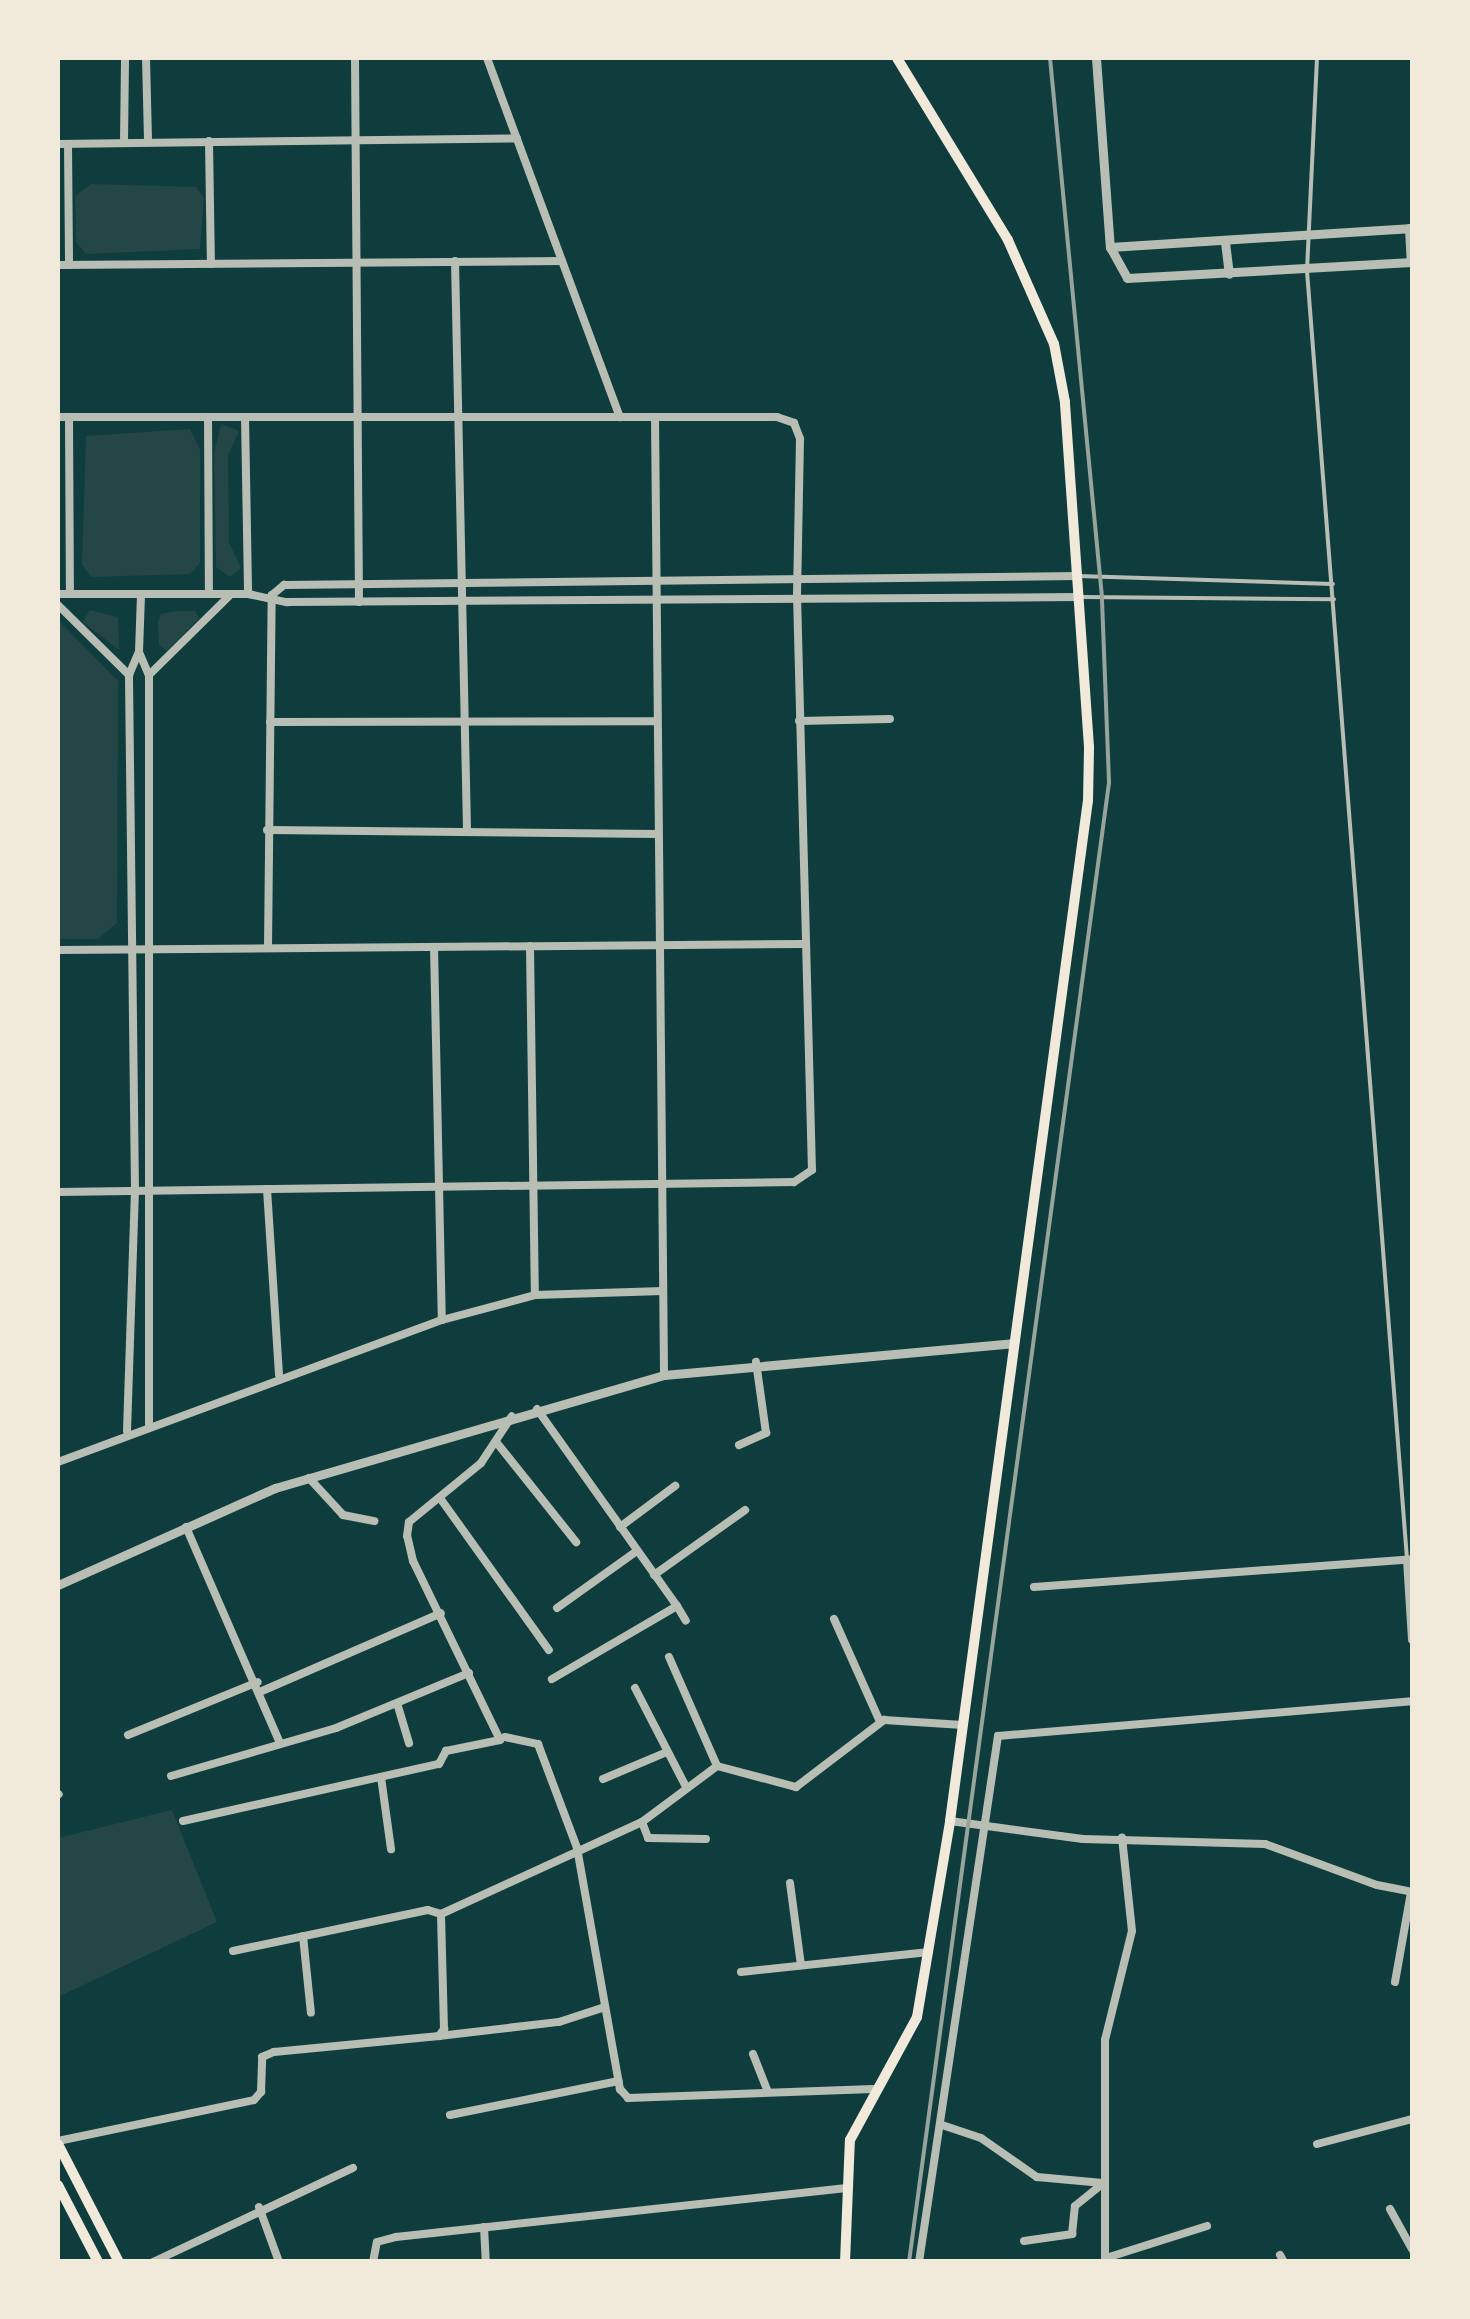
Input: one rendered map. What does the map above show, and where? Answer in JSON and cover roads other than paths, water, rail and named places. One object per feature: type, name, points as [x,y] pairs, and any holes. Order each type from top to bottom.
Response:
[{"type":"main road","points":[[845,2262],[844,2188],[850,2140],[874,2089],[910,2035],[929,1952],[1088,801],[1065,402],[1048,326],[1008,240],[897,58]]},
{"type":"main road","points":[[58,2142],[120,2262]]},
{"type":"main road","points":[[58,2185],[98,2262]]},
{"type":"street","points":[[124,58],[124,142]]},
{"type":"street","points":[[146,58],[148,142]]},
{"type":"street","points":[[355,58],[359,142],[359,602]]},
{"type":"street","points":[[487,58],[620,417]]},
{"type":"street","points":[[1096,58],[1110,248],[1127,278],[1307,271],[1412,262],[1410,228],[1110,248]]},
{"type":"street","points":[[58,144],[516,138]]},
{"type":"street","points":[[209,141],[210,264]]},
{"type":"street","points":[[68,144],[68,265]]},
{"type":"street","points":[[1225,242],[1229,274]]},
{"type":"street","points":[[58,265],[359,267],[562,260]]},
{"type":"street","points":[[455,261],[467,830]]},
{"type":"street","points":[[58,416],[360,421],[776,417],[794,423],[800,439],[797,596],[812,1170],[794,1182],[58,1192]]},
{"type":"street","points":[[70,416],[70,594]]},
{"type":"street","points":[[208,417],[210,594]]},
{"type":"street","points":[[245,417],[248,594]]},
{"type":"street","points":[[655,417],[657,834],[664,944],[664,1375]]},
{"type":"street","points":[[268,948],[272,595],[284,585],[1078,576]]},
{"type":"street","points":[[58,594],[248,594],[272,595],[287,602],[1078,597]]},
{"type":"street","points":[[127,1431],[135,1191],[130,675],[139,652],[141,594]]},
{"type":"street","points":[[149,675],[231,594]]},
{"type":"street","points":[[58,605],[130,675]]},
{"type":"street","points":[[139,652],[149,675],[149,1424]]},
{"type":"street","points":[[800,721],[890,719]]},
{"type":"street","points":[[270,722],[656,721]]},
{"type":"street","points":[[267,830],[657,834]]},
{"type":"street","points":[[58,950],[804,944]]},
{"type":"street","points":[[530,946],[535,1295]]},
{"type":"street","points":[[434,947],[436,1186],[442,1320]]},
{"type":"street","points":[[267,1189],[278,1375]]},
{"type":"street","points":[[58,1462],[127,1431],[278,1375],[442,1320],[535,1295],[663,1291]]},
{"type":"street","points":[[58,1585],[186,1527],[309,1478],[664,1375],[756,1362],[1013,1343]]},
{"type":"street","points":[[739,1445],[766,1433],[756,1362]]},
{"type":"street","points":[[537,1409],[686,1621]]},
{"type":"street","points":[[184,1821],[438,1764],[446,1751],[500,1740],[413,1561],[407,1536],[409,1522],[497,1444],[512,1416]]},
{"type":"street","points":[[497,1444],[576,1542]]},
{"type":"street","points":[[309,1478],[344,1515],[374,1522]]},
{"type":"street","points":[[620,1527],[676,1486]]},
{"type":"street","points":[[440,1498],[550,1650]]},
{"type":"street","points":[[654,1575],[745,1510]]},
{"type":"street","points":[[186,1527],[260,1687],[280,1743]]},
{"type":"street","points":[[556,1608],[637,1551]]},
{"type":"street","points":[[1034,1586],[1410,1560],[1412,1640]]},
{"type":"street","points":[[552,1679],[677,1606]]},
{"type":"street","points":[[128,1735],[260,1687],[441,1612]]},
{"type":"street","points":[[834,1619],[880,1722]]},
{"type":"street","points":[[669,1658],[718,1766]]},
{"type":"street","points":[[171,1776],[397,1703],[469,1673]]},
{"type":"street","points":[[635,1688],[686,1787]]},
{"type":"street","points":[[919,2262],[998,1736],[1412,1701]]},
{"type":"street","points":[[397,1703],[409,1743]]},
{"type":"street","points":[[233,1952],[428,1910],[442,1914],[577,1848],[642,1822],[718,1766],[796,1787],[880,1722],[963,1725]]},
{"type":"street","points":[[505,1737],[538,1744],[577,1848],[619,2081],[628,2098],[642,2101],[874,2089]]},
{"type":"street","points":[[603,1779],[668,1752]]},
{"type":"street","points":[[381,1777],[391,1850]]},
{"type":"street","points":[[950,1821],[1122,1838],[1266,1844],[1412,1892],[1395,1982]]},
{"type":"street","points":[[642,1822],[648,1838],[706,1839]]},
{"type":"street","points":[[1122,1838],[1132,1931],[1105,2040],[1105,2260],[1206,2226]]},
{"type":"street","points":[[790,1883],[801,1965]]},
{"type":"street","points":[[439,2036],[444,2029],[442,1914]]},
{"type":"street","points":[[303,1936],[311,2013]]},
{"type":"street","points":[[741,1972],[929,1952]]},
{"type":"street","points":[[58,2142],[254,2100],[261,2092],[262,2056],[274,2052],[559,2022],[606,2007]]},
{"type":"street","points":[[753,2054],[768,2092]]},
{"type":"street","points":[[450,2115],[619,2081]]},
{"type":"street","points":[[1316,2144],[1412,2120]]},
{"type":"street","points":[[942,2125],[981,2138],[1037,2177],[1103,2182]]},
{"type":"street","points":[[153,2262],[260,2207],[353,2168]]},
{"type":"street","points":[[1024,2242],[1072,2234],[1076,2206],[1103,2182]]},
{"type":"street","points":[[373,2262],[382,2239],[844,2188]]},
{"type":"street","points":[[260,2207],[279,2262]]},
{"type":"street","points":[[1390,2209],[1412,2249]]},
{"type":"street","points":[[484,2227],[486,2262]]},
{"type":"lane","points":[[1317,58],[1307,271],[1410,1560]]},
{"type":"lane","points":[[1078,576],[1333,584]]},
{"type":"lane","points":[[1078,597],[1334,599]]},
{"type":"railway","points":[[909,2262],[1109,782],[1102,597],[1050,58]]}]
